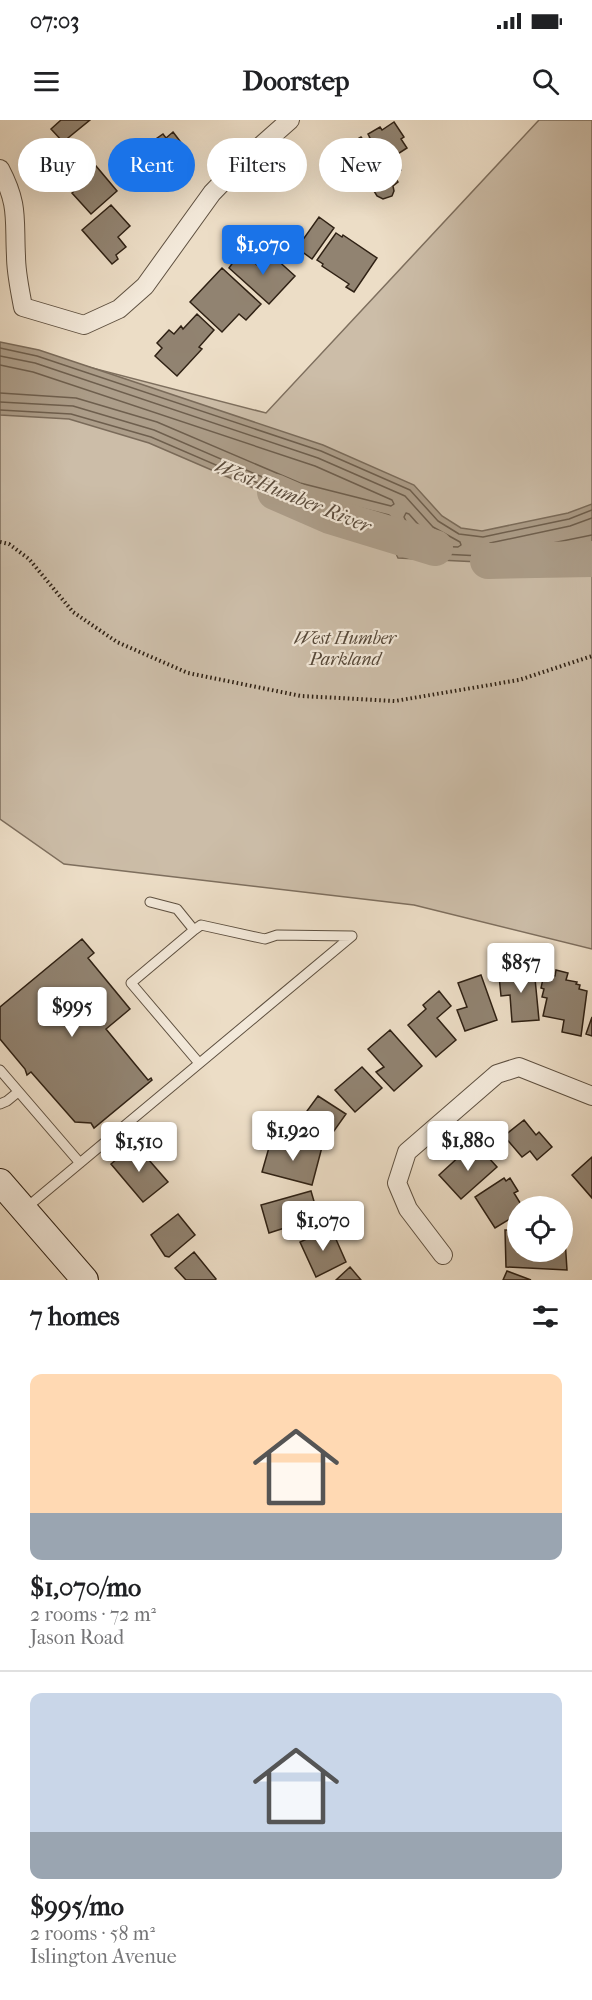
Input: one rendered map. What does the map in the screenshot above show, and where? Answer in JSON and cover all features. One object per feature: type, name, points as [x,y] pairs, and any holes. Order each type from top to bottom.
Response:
[{"type":"main road","points":[[0,1182],[85,1280]]},
{"type":"street","points":[[0,169],[12,196],[16,214],[15,256],[22,307],[84,326],[119,309],[145,286],[212,193],[237,167],[290,120]]},
{"type":"street","points":[[443,1255],[408,1209],[397,1183],[407,1152],[497,1074],[519,1067],[592,1096]]},
{"type":"lane","points":[[150,902],[177,909],[194,930]]},
{"type":"lane","points":[[24,1210],[352,936],[277,935],[265,939],[201,925],[194,930],[131,983],[198,1064]]},
{"type":"lane","points":[[0,1070],[80,1163]]},
{"type":"lane","points":[[0,1104],[18,1092]]},
{"type":"path","points":[[0,542],[9,544],[29,559],[73,612],[117,642],[188,673],[301,696],[395,701],[519,680],[592,656]]},
{"type":"green space","name":"West Humber Parkland","points":[[539,120],[592,120],[592,949],[414,905],[64,864],[0,819],[0,344],[266,413]]},
{"type":"water","points":[[0,342],[39,350],[323,445],[414,485],[442,516],[461,528],[482,531],[568,513],[592,504],[592,548],[519,564],[398,558],[384,527],[293,505],[149,443],[69,419],[0,415]]},
{"type":"building","points":[[61,120],[90,120],[68,138],[59,138],[51,129]]},
{"type":"building","points":[[394,122],[404,137],[370,138],[368,134],[380,127],[382,130]]},
{"type":"building","points":[[173,132],[178,138],[166,138]]},
{"type":"building","points":[[402,140],[407,148],[402,151]]},
{"type":"building","points":[[96,166],[108,180],[108,192],[116,192],[91,214],[72,193],[96,192]]},
{"type":"building","points":[[375,192],[394,192],[392,196],[383,199]]},
{"type":"building","points":[[111,205],[130,226],[118,237],[126,247],[116,255],[118,259],[112,264],[82,230]]},
{"type":"building","points":[[319,217],[334,228],[312,259],[297,248]]},
{"type":"building","points":[[336,233],[342,237],[343,235],[377,258],[354,292],[346,287],[349,284],[317,260]]},
{"type":"building","points":[[244,252],[257,265],[261,260],[267,265],[274,257],[295,276],[269,304],[229,268],[239,254],[240,256]]},
{"type":"building","points":[[222,268],[261,304],[246,320],[239,314],[222,332],[190,302]]},
{"type":"building","points":[[197,314],[214,330],[199,347],[202,349],[177,376],[155,356],[162,348],[157,343],[169,330],[174,334],[181,326],[183,329]]},
{"type":"building","points":[[82,939],[94,953],[88,958],[130,1009],[106,1029],[148,1080],[151,1078],[152,1080],[94,1128],[91,1123],[75,1122],[31,1072],[27,1075],[25,1069],[0,1039],[0,1007]]},
{"type":"building","points":[[534,968],[539,1020],[512,1022],[510,995],[501,996],[499,976],[509,975],[509,970]]},
{"type":"building","points":[[556,970],[568,973],[566,980],[577,982],[576,984],[580,985],[579,989],[587,991],[581,1036],[562,1032],[564,1020],[543,1016],[547,998],[542,997],[544,974],[555,976]]},
{"type":"building","points":[[481,975],[497,1020],[465,1031],[457,1010],[467,1007],[458,983]]},
{"type":"building","points":[[439,991],[451,1006],[437,1018],[456,1040],[436,1057],[408,1025],[426,1009],[423,1005]]},
{"type":"building","points":[[592,1017],[592,1036],[586,1034]]},
{"type":"building","points":[[390,1030],[422,1066],[394,1091],[376,1072],[384,1067],[368,1049]]},
{"type":"building","points":[[362,1067],[382,1088],[355,1112],[335,1090]]},
{"type":"building","points":[[318,1096],[346,1114],[324,1145],[296,1126]]},
{"type":"building","points":[[524,1120],[536,1135],[539,1132],[552,1147],[537,1160],[530,1151],[522,1157],[504,1136]]},
{"type":"building","points":[[292,1141],[322,1147],[312,1185],[262,1172],[270,1144],[288,1149]]},
{"type":"building","points":[[135,1144],[168,1182],[143,1202],[111,1164]]},
{"type":"building","points":[[478,1146],[497,1167],[461,1199],[439,1175],[462,1154],[466,1157]]},
{"type":"building","points":[[592,1157],[592,1198],[572,1175]]},
{"type":"building","points":[[504,1178],[506,1181],[510,1178],[518,1191],[514,1193],[516,1196],[507,1196],[507,1221],[495,1228],[475,1197]]},
{"type":"building","points":[[311,1191],[322,1229],[301,1235],[297,1224],[269,1233],[261,1205]]},
{"type":"building","points":[[178,1214],[195,1235],[169,1257],[165,1256],[151,1235]]},
{"type":"building","points":[[331,1228],[346,1262],[316,1277],[300,1242]]},
{"type":"building","points":[[505,1230],[507,1230],[507,1262],[566,1262],[567,1270],[506,1267]]},
{"type":"building","points":[[194,1252],[215,1280],[186,1280],[175,1268]]},
{"type":"building","points":[[350,1267],[361,1280],[336,1280]]},
{"type":"building","points":[[507,1271],[531,1280],[503,1280]]},
{"type":"waterway","name":"West Humber River","points":[[275,492],[330,516],[435,548]]},
{"type":"waterway","name":"West Humber River","points":[[488,561],[592,559]]}]
